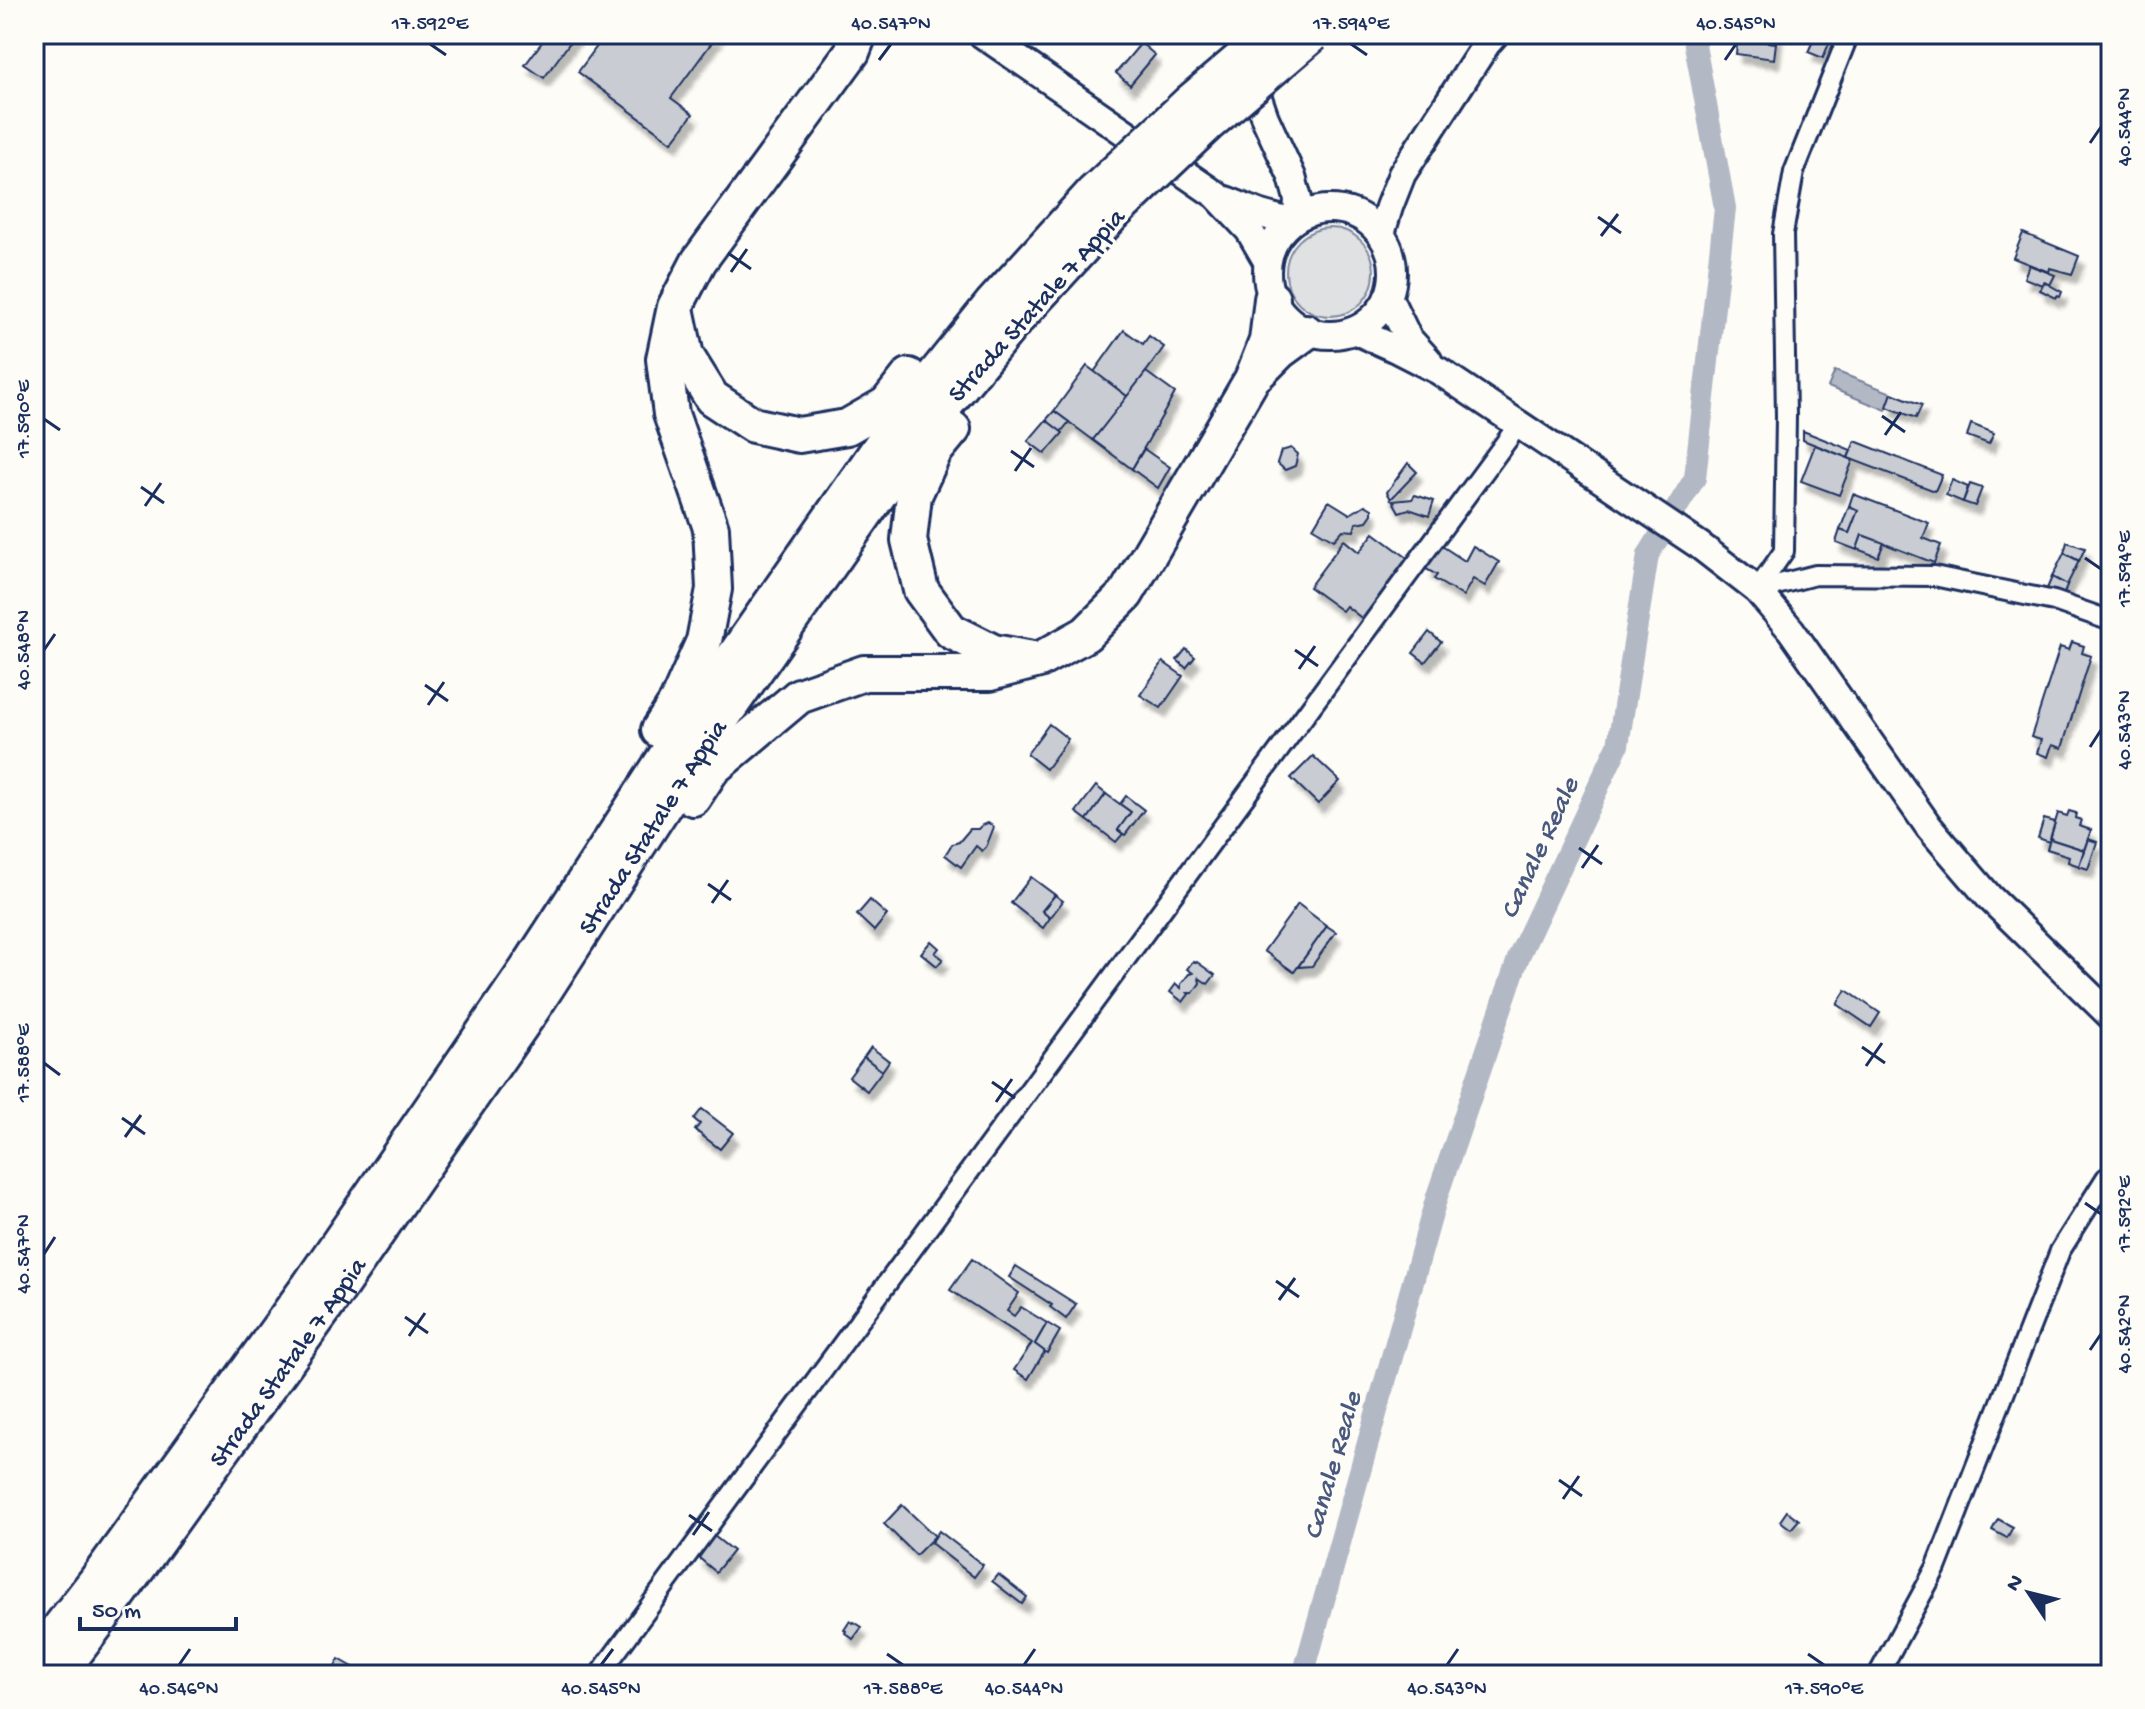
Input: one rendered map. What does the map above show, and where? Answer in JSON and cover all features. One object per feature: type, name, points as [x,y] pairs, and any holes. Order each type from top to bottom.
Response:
[{"type":"highway","name":"Strada Statale 7 Appia","points":[[58,1675],[330,1301],[533,1008],[701,748],[919,437],[1012,324],[1103,204],[1190,102],[1270,34]]},
{"type":"highway","name":"Strada Statale 7 Appia","points":[[34,1661],[96,1581],[309,1286],[528,968],[687,724],[901,417],[992,304],[1103,204],[1209,123],[1313,34]]},
{"type":"highway","points":[[528,968],[571,866],[677,702],[704,641],[714,589],[711,528],[671,414],[664,359],[675,307],[699,261],[863,40]]},
{"type":"highway","points":[[675,307],[686,356],[712,398],[753,425],[799,435],[847,427],[887,404],[978,291],[1103,204]]},
{"type":"highway","points":[[1039,660],[993,652],[951,631],[921,590],[909,540],[914,495],[934,452],[1027,337],[1103,204]]},
{"type":"highway","points":[[533,1008],[606,928],[712,769],[799,696],[864,673],[990,673],[1039,660],[1086,634],[1126,594],[1252,379],[1267,341],[1272,299]]},
{"type":"highway","points":[[1252,379],[1280,351],[1306,332]]},
{"type":"street","points":[[982,34],[1216,195],[1261,214],[1294,220],[1377,199],[1402,174]]},
{"type":"street","points":[[1236,34],[1298,199],[1294,220],[1280,233],[1267,261],[1266,280],[1272,299],[1280,313],[1306,332],[1323,336],[1356,331],[1380,311],[1388,297],[1393,275],[1391,254],[1381,234],[1370,223],[1357,215],[1332,209],[1292,177]]},
{"type":"street","points":[[1381,234],[1402,174],[1495,34]]},
{"type":"street","points":[[1757,590],[1784,551],[1786,416],[1783,234],[1794,172],[1849,34]]},
{"type":"street","points":[[1216,195],[1249,230],[1267,261]]},
{"type":"street","points":[[1388,297],[1408,338],[1439,371]]},
{"type":"street","points":[[1356,331],[1439,371],[1699,545],[1757,590],[1791,630],[1929,827],[1989,897],[2111,1016]]},
{"type":"street","points":[[599,1675],[1519,424]]},
{"type":"street","points":[[1757,590],[1815,575],[1934,576],[2054,601],[2111,621]]},
{"type":"street","points":[[1878,1675],[1936,1568],[2060,1251],[2106,1178],[2111,1175]]},
{"type":"shaded area","points":[[1321,228],[1339,228],[1355,235],[1367,247],[1374,263],[1374,281],[1367,297],[1355,309],[1339,316],[1321,316],[1305,309],[1293,297],[1286,281],[1286,263],[1293,247],[1305,235]]},
{"type":"shaded area","points":[[1835,371],[1892,393],[1886,410],[1828,387]]},
{"type":"building","points":[[548,34],[576,34],[544,78],[525,65]]},
{"type":"building","points":[[606,34],[718,34],[671,98],[693,114],[672,142],[578,72]]},
{"type":"building","points":[[1738,34],[1777,34],[1776,43],[1745,39],[1745,36]]},
{"type":"building","points":[[1816,34],[1833,34],[1823,58],[1808,52]]},
{"type":"building","points":[[1738,35],[1745,36],[1745,39],[1776,43],[1774,59],[1736,54]]},
{"type":"building","points":[[1141,43],[1155,55],[1130,85],[1116,73]]},
{"type":"building","points":[[2023,233],[2079,256],[2072,274],[2050,268],[2049,272],[2013,258]]},
{"type":"building","points":[[2029,265],[2055,275],[2050,285],[2024,278]]},
{"type":"building","points":[[2044,282],[2062,292],[2060,297],[2040,290]]},
{"type":"building","points":[[1124,330],[1143,344],[1149,336],[1164,347],[1128,397],[1094,372]]},
{"type":"building","points":[[1087,366],[1128,397],[1093,440],[1054,411]]},
{"type":"building","points":[[1146,372],[1175,393],[1132,469],[1093,440]]},
{"type":"building","points":[[1892,393],[1922,405],[1916,418],[1887,407]]},
{"type":"building","points":[[1054,411],[1069,422],[1061,432],[1046,420]]},
{"type":"building","points":[[1046,420],[1063,433],[1045,454],[1028,441]]},
{"type":"building","points":[[1971,424],[1994,433],[1989,444],[1967,436]]},
{"type":"building","points":[[1803,431],[1851,450],[1848,458],[1803,440]]},
{"type":"building","points":[[1855,441],[1942,475],[1935,491],[1848,458]]},
{"type":"building","points":[[1815,445],[1853,460],[1839,495],[1801,481]]},
{"type":"building","points":[[1291,448],[1298,454],[1295,466],[1285,470],[1277,463],[1281,451]]},
{"type":"building","points":[[1144,449],[1170,467],[1158,488],[1132,469]]},
{"type":"building","points":[[1408,463],[1417,472],[1391,499],[1387,492]]},
{"type":"building","points":[[1952,480],[1968,487],[1963,502],[1946,495]]},
{"type":"building","points":[[1970,484],[1982,488],[1975,506],[1963,502]]},
{"type":"building","points":[[1853,494],[1929,523],[1923,538],[1941,545],[1934,563],[1862,535],[1857,550],[1836,542],[1840,530],[1849,533],[1858,510],[1849,506]]},
{"type":"building","points":[[1415,495],[1434,501],[1429,516],[1409,509],[1399,512],[1393,501],[1412,499]]},
{"type":"building","points":[[1329,501],[1350,514],[1365,505],[1372,509],[1372,514],[1367,521],[1356,523],[1354,531],[1343,530],[1334,540],[1313,528]]},
{"type":"building","points":[[1849,506],[1858,510],[1849,533],[1840,530]]},
{"type":"building","points":[[1374,533],[1409,559],[1364,620],[1346,606],[1342,611],[1309,587],[1344,540],[1359,552]]},
{"type":"building","points":[[1862,535],[1884,543],[1878,557],[1857,549]]},
{"type":"building","points":[[2067,542],[2085,548],[2079,561],[2064,553]]},
{"type":"building","points":[[1442,546],[1465,561],[1473,546],[1499,562],[1485,586],[1473,579],[1463,596],[1434,579],[1437,575],[1426,569]]},
{"type":"building","points":[[2064,553],[2079,561],[2067,585],[2052,577]]},
{"type":"building","points":[[2052,577],[2067,585],[2064,594],[2046,591]]},
{"type":"building","points":[[1429,632],[1441,642],[1425,662],[1413,653]]},
{"type":"building","points":[[2072,642],[2084,646],[2082,653],[2091,656],[2062,748],[2052,745],[2048,757],[2037,753],[2041,740],[2031,737],[2060,647],[2069,650]]},
{"type":"building","points":[[1186,649],[1195,657],[1186,668],[1177,660]]},
{"type":"building","points":[[1163,662],[1183,676],[1161,708],[1140,695]]},
{"type":"building","points":[[1049,724],[1068,739],[1046,769],[1027,754]]},
{"type":"building","points":[[1313,756],[1340,781],[1318,804],[1291,778]]},
{"type":"building","points":[[1096,786],[1106,794],[1087,820],[1076,812]]},
{"type":"building","points":[[1106,794],[1131,812],[1118,830],[1123,834],[1116,842],[1087,820]]},
{"type":"building","points":[[1126,796],[1144,810],[1125,835],[1118,830],[1131,812],[1120,804]]},
{"type":"building","points":[[2069,811],[2076,813],[2075,818],[2081,820],[2079,826],[2091,830],[2084,850],[2050,839],[2058,813],[2067,816]]},
{"type":"building","points":[[2044,819],[2055,822],[2049,842],[2038,838]]},
{"type":"building","points":[[988,823],[994,827],[986,847],[982,851],[976,846],[961,867],[945,855],[952,844],[959,842],[970,829],[978,829]]},
{"type":"building","points":[[2050,839],[2084,850],[2079,866],[2068,862],[2069,856],[2047,849]]},
{"type":"building","points":[[2088,839],[2097,842],[2088,869],[2079,866]]},
{"type":"building","points":[[1031,877],[1055,895],[1042,911],[1050,918],[1043,928],[1011,903]]},
{"type":"building","points":[[1055,895],[1063,901],[1050,918],[1042,911]]},
{"type":"building","points":[[870,900],[887,915],[874,931],[857,915]]},
{"type":"building","points":[[1298,904],[1327,926],[1294,972],[1264,951]]},
{"type":"building","points":[[1327,926],[1336,932],[1312,966],[1298,967]]},
{"type":"building","points":[[931,941],[939,948],[935,953],[943,959],[937,966],[921,953]]},
{"type":"building","points":[[1193,961],[1215,975],[1208,984],[1199,978],[1200,983],[1183,1002],[1170,992],[1176,984],[1181,988],[1189,974],[1193,973],[1187,969]]},
{"type":"building","points":[[1846,990],[1880,1013],[1871,1027],[1837,1004]]},
{"type":"building","points":[[871,1047],[889,1061],[882,1071],[864,1057]]},
{"type":"building","points":[[864,1057],[882,1071],[867,1091],[849,1077]]},
{"type":"building","points":[[702,1109],[733,1133],[720,1149],[695,1130],[700,1124],[694,1119]]},
{"type":"building","points":[[972,1259],[1019,1293],[1007,1311],[1014,1316],[1021,1307],[1047,1323],[1035,1344],[1045,1351],[1028,1379],[1014,1370],[1032,1343],[950,1290]]},
{"type":"building","points":[[1016,1266],[1076,1304],[1066,1319],[1050,1307],[1052,1305],[1009,1277]]},
{"type":"building","points":[[1047,1323],[1060,1331],[1047,1353],[1035,1344]]},
{"type":"building","points":[[902,1505],[935,1536],[916,1555],[884,1524]]},
{"type":"building","points":[[1787,1511],[1799,1520],[1791,1529],[1780,1521]]},
{"type":"building","points":[[1998,1519],[2013,1527],[2007,1538],[1992,1530]]},
{"type":"building","points":[[939,1531],[983,1565],[974,1577],[931,1543]]},
{"type":"building","points":[[714,1536],[733,1551],[716,1572],[698,1557]]},
{"type":"building","points":[[998,1574],[1027,1597],[1022,1604],[992,1581]]},
{"type":"building","points":[[850,1621],[862,1627],[853,1639],[844,1630]]},
{"type":"building","points":[[339,1659],[367,1675],[330,1675]]},
{"type":"waterway","name":"Canale Reale","points":[[1303,1675],[1437,1196],[1519,956],[1618,745],[1648,555],[1695,478],[1725,208],[1693,34]]}]
